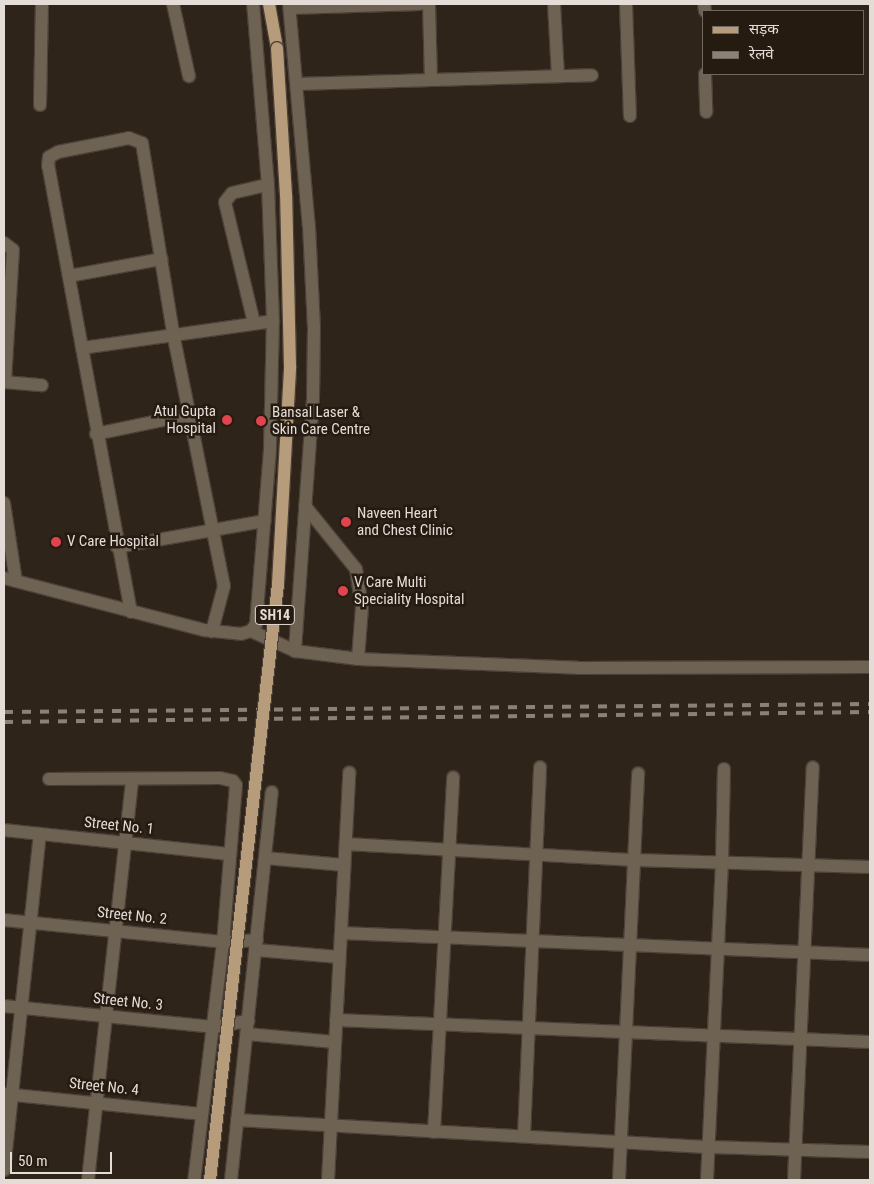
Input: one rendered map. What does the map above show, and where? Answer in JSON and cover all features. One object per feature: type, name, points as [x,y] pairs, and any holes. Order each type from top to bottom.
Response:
[{"type":"main road","name":"SH14","points":[[210,1180],[278,584],[290,366],[286,195],[277,48],[269,4]]},
{"type":"street","points":[[40,105],[42,4]]},
{"type":"street","points":[[173,4],[188,76]]},
{"type":"street","points":[[4,503],[10,579],[131,612],[212,631],[241,634],[251,631],[256,624],[260,604],[265,521],[273,321],[268,185],[253,4]]},
{"type":"street","points":[[294,651],[305,506],[314,327],[297,84],[289,6],[420,4]]},
{"type":"street","points":[[429,4],[432,79]]},
{"type":"street","points":[[554,4],[558,75]]},
{"type":"street","points":[[626,4],[630,116]]},
{"type":"street","points":[[297,84],[592,75]]},
{"type":"street","points":[[706,75],[706,112]]},
{"type":"street","points":[[131,612],[96,434],[48,166],[49,157],[58,152],[129,138],[142,143],[172,334],[224,586],[212,631]]},
{"type":"street","points":[[254,323],[226,202],[232,193],[268,185]]},
{"type":"street","points":[[4,243],[13,250],[4,382],[42,385]]},
{"type":"street","points":[[68,276],[160,259]]},
{"type":"street","points":[[82,348],[273,321]]},
{"type":"street","points":[[96,434],[188,415]]},
{"type":"street","points":[[305,506],[356,569],[362,607],[358,659]]},
{"type":"street","points":[[117,546],[213,528],[265,521]]},
{"type":"street","points":[[251,631],[294,651],[358,659],[578,668],[870,666]]},
{"type":"street","points":[[524,1136],[540,767]]},
{"type":"street","points":[[794,1180],[813,767]]},
{"type":"street","points":[[707,1180],[722,862],[724,769]]},
{"type":"street","points":[[328,1180],[349,773]]},
{"type":"street","points":[[619,1180],[638,773]]},
{"type":"street","points":[[434,1132],[453,778]]},
{"type":"street","points":[[49,779],[233,781],[236,785],[223,942],[194,1180]]},
{"type":"street","points":[[88,1180],[118,931],[132,779]]},
{"type":"street","points":[[231,1180],[272,792]]},
{"type":"street","name":"Street No. 1","points":[[4,830],[230,854]]},
{"type":"street","points":[[4,1170],[8,1094],[22,1008],[40,834]]},
{"type":"street","points":[[346,844],[635,860],[870,867]]},
{"type":"street","points":[[265,858],[344,865]]},
{"type":"street","name":"Street No. 2","points":[[4,920],[256,945],[339,957]]},
{"type":"street","points":[[341,933],[870,955]]},
{"type":"street","name":"Street No. 3","points":[[4,1006],[213,1027],[248,1028],[335,1042]]},
{"type":"street","points":[[336,1020],[870,1042]]},
{"type":"street","name":"Street No. 4","points":[[8,1094],[202,1114]]},
{"type":"street","points":[[237,1120],[709,1147],[870,1152]]},
{"type":"railway","points":[[4,712],[870,704]]},
{"type":"railway","points":[[4,722],[870,712]]},
{"type":"place","name":"Atul Gupta Hospital","points":[[227,420]]},
{"type":"place","name":"Bansal Laser & Skin Care Centre","points":[[261,421]]},
{"type":"place","name":"Naveen Heart and Chest Clinic","points":[[346,522]]},
{"type":"place","name":"V Care Hospital","points":[[56,542]]},
{"type":"place","name":"V Care Multi Speciality Hospital","points":[[343,591]]}]
